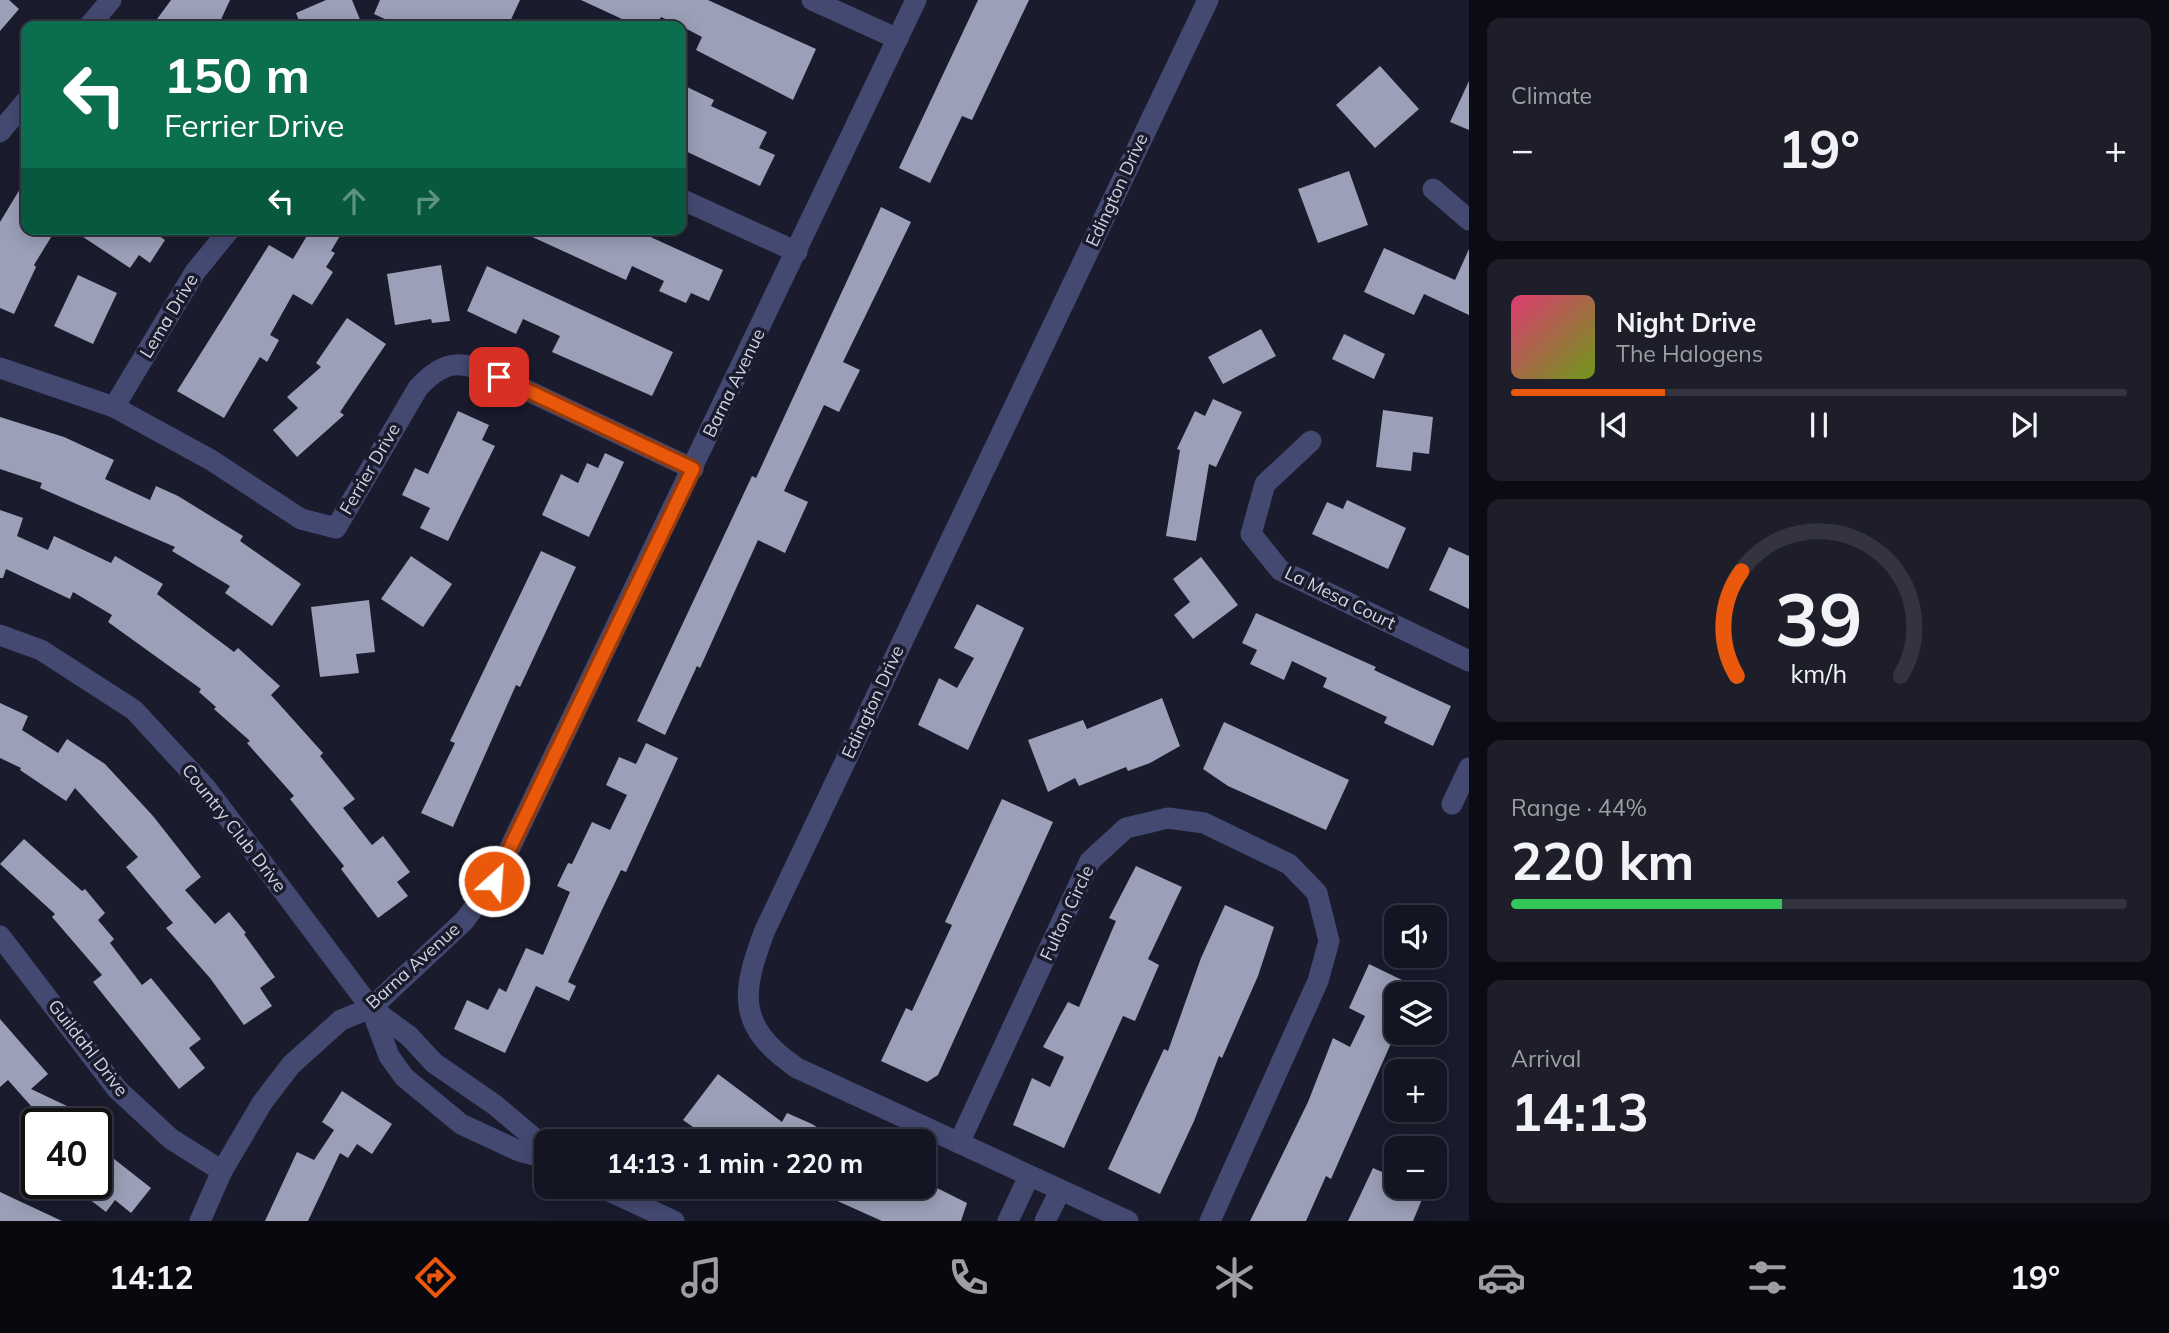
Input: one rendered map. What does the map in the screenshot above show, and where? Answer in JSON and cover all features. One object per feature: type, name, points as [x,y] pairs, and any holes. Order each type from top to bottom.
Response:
[{"type":"street","points":[[93,21],[111,0]]},
{"type":"street","points":[[812,0],[898,39]]},
{"type":"street","name":"Barna Avenue","points":[[200,1221],[222,1171],[262,1103],[291,1065],[341,1020],[372,1008],[464,921],[494,881],[916,0]]},
{"type":"street","name":"Edington Drive","points":[[1128,1221],[797,1068],[771,1050],[754,1024],[746,998],[749,970],[776,904],[1208,0]]},
{"type":"street","points":[[0,132],[21,107]]},
{"type":"street","points":[[1433,189],[1469,220]]},
{"type":"street","points":[[686,201],[797,252]]},
{"type":"street","name":"Lema Drive","points":[[114,407],[195,272],[225,235]]},
{"type":"street","name":"Ferrier Drive","points":[[0,368],[114,407],[211,460],[301,519],[336,528],[418,388],[433,372],[454,363],[477,367],[693,469]]},
{"type":"street","name":"La Mesa Court","points":[[1311,441],[1265,484],[1251,534],[1280,570],[1469,662]]},
{"type":"street","name":"Country Club Drive","points":[[0,635],[41,650],[134,710],[206,788],[372,1008],[409,1036],[434,1063],[495,1105],[534,1138]]},
{"type":"street","points":[[1452,804],[1469,768]]},
{"type":"street","name":"Fulton Circle","points":[[959,1143],[1090,861],[1126,828],[1168,818],[1204,823],[1289,864],[1317,893],[1329,941],[1318,981],[1210,1221]]},
{"type":"street","name":"Guildahl Drive","points":[[0,936],[117,1089],[171,1139],[222,1171]]},
{"type":"street","name":"Country Club Drive","points":[[372,1008],[389,1056],[404,1077],[461,1124],[519,1151],[534,1154]]},
{"type":"street","points":[[1008,1221],[1028,1176]]},
{"type":"street","points":[[1045,1221],[1060,1191]]},
{"type":"street","points":[[626,1199],[674,1221]]},
{"type":"building","points":[[0,0],[9,0],[19,9],[0,31]]},
{"type":"building","points":[[171,0],[230,0],[220,21],[156,21]]},
{"type":"building","points":[[326,0],[352,0],[361,21],[299,21],[296,13]]},
{"type":"building","points":[[380,0],[520,0],[510,21],[389,21],[374,14]]},
{"type":"building","points":[[581,0],[708,0],[816,49],[793,100],[696,50],[702,37],[686,29],[686,21],[670,21],[661,17],[659,21],[626,21]]},
{"type":"building","points":[[978,0],[1029,0],[972,120],[962,116],[930,183],[899,168]]},
{"type":"building","points":[[1380,66],[1419,109],[1375,148],[1336,105]]},
{"type":"building","points":[[1469,81],[1469,130],[1450,122]]},
{"type":"building","points":[[686,86],[714,100],[711,106],[767,132],[759,148],[775,155],[760,186],[686,151]]},
{"type":"building","points":[[1349,171],[1368,225],[1318,243],[1298,189]]},
{"type":"building","points":[[21,187],[21,235],[52,235],[34,265],[36,267],[14,314],[0,308],[0,222]]},
{"type":"building","points":[[881,207],[911,222],[843,362],[860,370],[839,412],[824,405],[784,491],[808,502],[785,553],[758,540],[700,668],[697,666],[665,735],[637,721],[752,476],[756,478]]},
{"type":"building","points":[[80,235],[158,235],[165,240],[150,263],[139,255],[130,268]]},
{"type":"building","points":[[307,235],[340,235],[331,251],[335,253],[326,267],[333,272],[312,305],[293,294],[270,335],[279,340],[267,362],[260,357],[224,418],[177,391],[269,245],[293,259]]},
{"type":"building","points":[[528,235],[646,235],[723,270],[709,301],[691,293],[686,303],[659,291],[664,281],[632,266],[626,280]]},
{"type":"building","points":[[1384,248],[1455,280],[1469,249],[1469,315],[1424,294],[1414,315],[1364,292]]},
{"type":"building","points":[[441,265],[450,321],[432,323],[431,319],[395,325],[387,274]]},
{"type":"building","points":[[487,266],[673,352],[652,396],[552,352],[560,336],[523,319],[516,334],[467,311]]},
{"type":"building","points":[[78,275],[117,293],[93,344],[54,326]]},
{"type":"building","points":[[347,318],[386,344],[340,412],[344,415],[297,457],[273,430],[298,408],[287,397],[321,367],[316,363]]},
{"type":"building","points":[[1261,329],[1276,356],[1223,384],[1208,357]]},
{"type":"building","points":[[1344,334],[1385,354],[1374,379],[1332,359]]},
{"type":"building","points":[[1213,399],[1242,412],[1216,467],[1209,464],[1196,541],[1166,536],[1180,450],[1177,449],[1195,411],[1205,416]]},
{"type":"building","points":[[1383,410],[1433,417],[1429,454],[1413,452],[1411,471],[1376,467]]},
{"type":"building","points":[[458,411],[489,425],[482,440],[495,446],[448,541],[420,528],[430,508],[402,495],[415,468],[428,474]]},
{"type":"building","points":[[0,417],[64,437],[114,460],[105,479],[150,500],[156,486],[178,496],[243,536],[240,541],[301,584],[272,626],[225,593],[230,586],[172,551],[175,547],[40,488],[42,483],[0,469]]},
{"type":"building","points":[[605,453],[624,462],[589,537],[542,515],[561,474],[578,483],[587,463],[598,468]]},
{"type":"building","points":[[1347,500],[1406,528],[1388,569],[1312,534],[1327,502],[1343,509]]},
{"type":"building","points":[[0,510],[23,518],[17,536],[48,550],[54,536],[111,563],[115,556],[163,584],[157,594],[234,652],[238,648],[280,686],[271,695],[323,753],[320,756],[355,799],[343,808],[372,845],[383,836],[410,872],[397,882],[408,896],[378,918],[341,869],[344,866],[290,799],[294,796],[247,743],[250,741],[214,709],[216,707],[199,692],[201,689],[108,622],[112,615],[73,592],[70,599],[6,569],[3,578],[0,578]]},
{"type":"building","points":[[1449,547],[1469,556],[1469,609],[1429,590]]},
{"type":"building","points":[[541,551],[576,567],[520,687],[516,685],[453,827],[421,813],[455,743],[450,741]]},
{"type":"building","points":[[411,556],[452,584],[423,627],[381,599]]},
{"type":"building","points":[[1201,557],[1238,605],[1193,639],[1174,615],[1190,602],[1173,579]]},
{"type":"building","points":[[369,600],[375,652],[356,654],[359,673],[320,677],[311,607]]},
{"type":"building","points":[[977,604],[1024,628],[968,750],[918,725],[939,678],[957,688],[974,658],[954,648]]},
{"type":"building","points":[[1256,613],[1376,667],[1374,670],[1451,706],[1433,746],[1384,723],[1387,717],[1323,687],[1327,678],[1292,661],[1284,680],[1250,664],[1257,650],[1242,643]]},
{"type":"building","points":[[1162,698],[1180,746],[1150,763],[1128,771],[1126,767],[1079,786],[1075,778],[1048,792],[1028,740],[1083,720],[1087,729]]},
{"type":"building","points":[[0,703],[28,716],[22,730],[58,753],[67,739],[105,764],[153,816],[201,877],[185,890],[215,924],[229,912],[275,977],[260,988],[272,1006],[244,1025],[210,978],[166,928],[173,923],[126,867],[138,857],[75,788],[66,801],[20,770],[21,768],[0,758]]},
{"type":"building","points":[[1224,722],[1349,780],[1326,830],[1228,786],[1203,769]]},
{"type":"building","points":[[646,743],[678,758],[626,872],[621,870],[568,982],[576,986],[569,1001],[536,986],[505,1053],[454,1029],[467,1000],[488,1010],[499,988],[506,992],[526,948],[543,955],[570,892],[557,886],[568,863],[572,864],[592,822],[610,830],[627,795],[606,785],[619,757],[636,764]]},
{"type":"building","points":[[1002,799],[1053,822],[938,1075],[927,1082],[881,1061],[906,1008],[912,1011],[952,925],[945,922]]},
{"type":"building","points":[[24,839],[82,891],[85,889],[105,913],[98,920],[114,939],[110,943],[142,985],[151,978],[201,1039],[189,1048],[205,1068],[179,1089],[93,982],[102,975],[52,917],[55,914],[0,864]]},
{"type":"building","points":[[1136,866],[1182,887],[1148,959],[1159,965],[1135,1021],[1123,1016],[1064,1148],[1013,1125],[1032,1078],[1050,1087],[1064,1057],[1043,1047],[1068,1002],[1079,1007],[1116,921],[1109,918]]},
{"type":"building","points":[[1225,905],[1274,927],[1258,976],[1222,1058],[1219,1056],[1194,1121],[1160,1194],[1108,1169],[1164,1049],[1168,1051],[1201,958]]},
{"type":"building","points":[[1369,964],[1406,982],[1384,982],[1384,1045],[1390,1045],[1331,1179],[1326,1176],[1306,1221],[1250,1221],[1308,1102],[1333,1038],[1350,1047],[1365,1016],[1349,1008]]},
{"type":"building","points":[[0,1019],[48,1074],[31,1089],[71,1108],[33,1108],[8,1080],[0,1087]]},
{"type":"building","points":[[718,1074],[782,1122],[787,1113],[820,1129],[696,1129],[683,1120]]},
{"type":"building","points":[[342,1091],[392,1124],[372,1154],[357,1144],[348,1158],[340,1153],[308,1221],[265,1221],[297,1152],[314,1160],[334,1130],[322,1122]]},
{"type":"building","points":[[112,1157],[151,1188],[131,1213],[115,1200],[106,1212],[89,1199],[112,1199]]},
{"type":"building","points":[[1373,1168],[1384,1173],[1384,1199],[1422,1199],[1413,1221],[1348,1221]]},
{"type":"building","points":[[936,1188],[967,1203],[961,1221],[882,1221],[833,1199],[936,1199]]},
{"type":"building","points":[[0,1192],[62,1221],[0,1221]]},
{"type":"route","points":[[494,881],[693,469],[499,377]]}]
